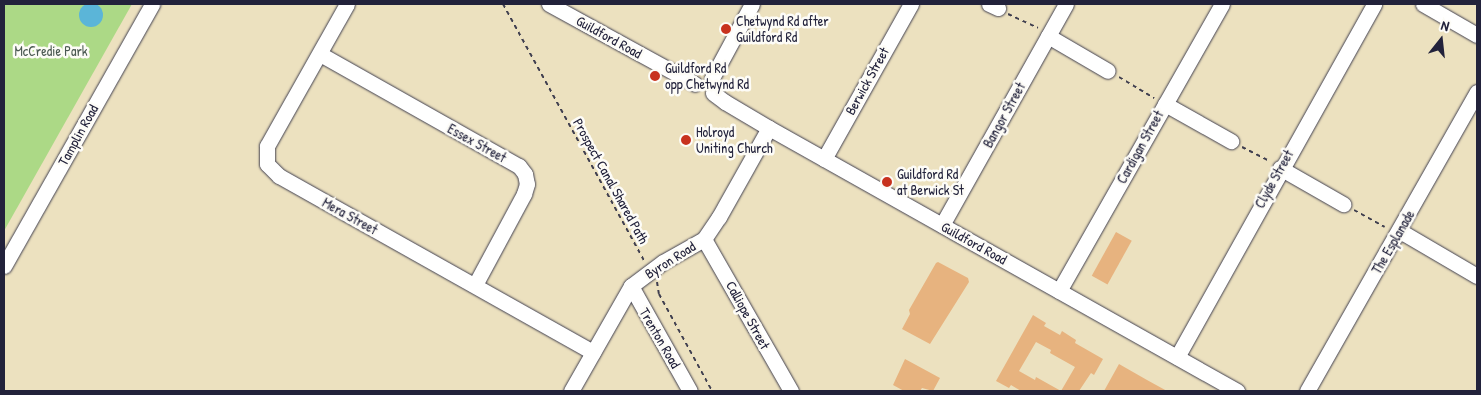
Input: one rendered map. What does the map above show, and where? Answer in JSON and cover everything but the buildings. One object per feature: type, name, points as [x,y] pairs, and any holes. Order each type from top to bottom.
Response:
[{"type":"street","name":"Tamplin Road","points":[[4,266],[152,4]]},
{"type":"street","name":"Mera Street","points":[[347,4],[268,146],[267,164],[279,176],[593,352]]},
{"type":"street","name":"Guildford Road","points":[[550,4],[696,84],[702,77],[725,102],[769,128],[1237,391]]},
{"type":"street","points":[[712,86],[752,4]]},
{"type":"street","name":"Berwick Street","points":[[824,159],[911,4]]},
{"type":"street","name":"Bangor Street","points":[[942,225],[1066,4]]},
{"type":"street","name":"Cardigan Street","points":[[1059,291],[1222,4]]},
{"type":"street","name":"Clyde Street","points":[[1177,356],[1280,168],[1374,4]]},
{"type":"street","points":[[1423,4],[1477,35]]},
{"type":"street","points":[[1048,36],[1108,71]]},
{"type":"street","name":"Essex Street","points":[[320,54],[519,166],[525,174],[527,184],[524,194],[475,285]]},
{"type":"street","name":"The Esplanade","points":[[1307,391],[1392,229],[1477,92]]},
{"type":"street","points":[[1164,104],[1231,141]]},
{"type":"street","name":"Byron Road","points":[[571,391],[630,286],[659,265],[704,239],[719,217],[769,128]]},
{"type":"street","points":[[1280,168],[1343,204]]},
{"type":"street","points":[[1392,229],[1477,276]]},
{"type":"street","name":"Calliope Street","points":[[704,239],[790,391]]},
{"type":"street","name":"Trenton Road","points":[[630,286],[690,391]]},
{"type":"path","name":"Prospect Canal Shared Path","points":[[503,4],[634,246],[644,262],[659,265]]},
{"type":"path","points":[[993,6],[1026,21],[1048,36]]},
{"type":"path","points":[[1108,71],[1164,104]]},
{"type":"path","points":[[1231,141],[1280,168]]},
{"type":"path","points":[[1343,204],[1392,229]]},
{"type":"path","points":[[659,265],[657,286],[660,294],[712,391]]},
{"type":"green space","name":"McCredie Park","points":[[4,4],[132,4],[4,231]]},
{"type":"water","points":[[91,3],[100,6],[103,15],[100,24],[91,27],[82,24],[79,15],[82,6]]},
{"type":"place","name":"Chetwynd Rd after Guildford Rd","points":[[726,29]]},
{"type":"place","name":"Guildford Rd opp Chetwynd Rd","points":[[655,76]]},
{"type":"place","name":"Holroyd Uniting Church","points":[[686,140]]},
{"type":"place","name":"Guildford Rd at Berwick St","points":[[887,182]]}]
